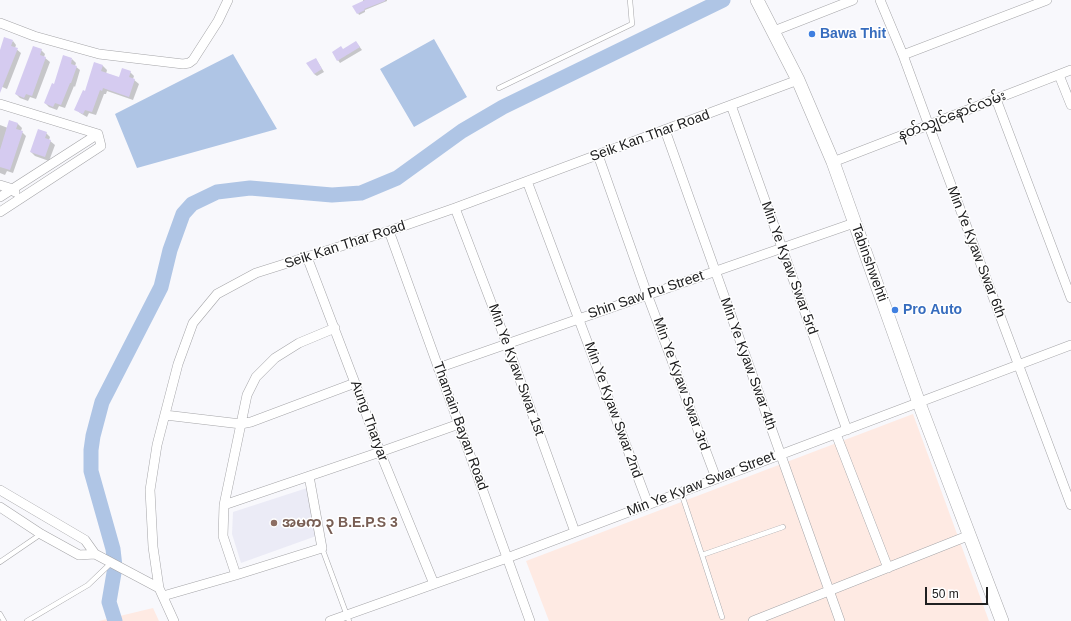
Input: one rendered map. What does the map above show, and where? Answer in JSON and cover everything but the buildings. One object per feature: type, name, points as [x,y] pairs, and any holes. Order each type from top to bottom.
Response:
[{"type":"main road","name":"Tabinshwehti","points":[[757,0],[798,80],[833,162],[919,403],[1002,621]]},
{"type":"street","points":[[0,23],[34,36],[99,54],[183,64],[189,63],[193,60],[218,21],[228,0]]},
{"type":"street","points":[[774,31],[853,0]]},
{"type":"street","name":"Min Ye Kyaw Swar 6th","points":[[880,0],[904,55],[929,126],[1071,505]]},
{"type":"street","points":[[904,55],[1047,0]]},
{"type":"street","name":"နတ်သျှင်နောင်လမ်း","points":[[833,162],[1071,70]]},
{"type":"street","points":[[1059,75],[1071,105]]},
{"type":"street","name":"Seik Kan Thar Road","points":[[174,621],[161,592],[153,547],[150,490],[156,445],[178,364],[193,323],[217,294],[256,274],[455,208],[798,80]]},
{"type":"street","points":[[996,99],[1071,298]]},
{"type":"street","points":[[0,104],[98,134]]},
{"type":"street","name":"Min Ye Kyaw Swar 5rd","points":[[731,106],[847,430]]},
{"type":"street","name":"Min Ye Kyaw Swar 4th","points":[[665,130],[840,621]]},
{"type":"street","points":[[0,197],[98,134]]},
{"type":"street","points":[[0,212],[101,146],[98,134]]},
{"type":"street","name":"Min Ye Kyaw Swar 3rd","points":[[598,155],[716,478]]},
{"type":"street","name":"Min Ye Kyaw Swar 2nd","points":[[527,181],[648,504]]},
{"type":"street","points":[[0,185],[13,189],[20,199]]},
{"type":"street","name":"Min Ye Kyaw Swar 1st","points":[[455,208],[507,344],[575,532]]},
{"type":"street","name":"Shin Saw Pu Street","points":[[438,368],[854,223]]},
{"type":"street","name":"Thamain Bayan Road","points":[[389,231],[530,621]]},
{"type":"street","name":"Aung Tharyar","points":[[307,257],[380,452],[434,584]]},
{"type":"street","points":[[236,575],[223,536],[224,505],[247,395],[256,376],[275,358],[299,343],[334,328]]},
{"type":"street","name":"Min Ye Kyaw Swar Street","points":[[330,621],[348,618],[434,584],[507,558],[1071,345]]},
{"type":"street","points":[[165,415],[241,424],[251,422],[355,383]]},
{"type":"street","points":[[224,505],[459,424]]},
{"type":"street","points":[[836,434],[888,568]]},
{"type":"street","points":[[0,490],[85,540],[95,554],[161,592],[236,575],[322,548],[309,476]]},
{"type":"street","points":[[0,507],[41,534],[79,555],[95,554]]},
{"type":"street","points":[[753,621],[970,535]]},
{"type":"lane","points":[[499,88],[632,24],[630,0]]},
{"type":"lane","points":[[680,492],[722,617]]},
{"type":"lane","points":[[702,555],[784,527]]},
{"type":"lane","points":[[0,562],[41,534]]},
{"type":"lane","points":[[322,548],[348,618]]},
{"type":"lane","points":[[27,621],[88,584],[112,563]]},
{"type":"lane","points":[[0,614],[4,621]]},
{"type":"shaded area","points":[[913,414],[989,621],[549,621],[526,561]]},
{"type":"shaded area","name":"အမက ၃ B.E.P.S 3","points":[[307,488],[319,535],[241,563],[232,534],[233,512]]},
{"type":"shaded area","points":[[153,608],[159,621],[99,621]]},
{"type":"water","points":[[434,39],[467,97],[414,127],[380,69]]},
{"type":"water","points":[[233,54],[277,129],[137,168],[115,114]]},
{"type":"waterway","points":[[115,621],[109,602],[115,567],[113,549],[91,471],[93,436],[102,402],[161,287],[170,250],[183,214],[192,204],[217,192],[250,188],[332,195],[361,193],[397,178],[462,131],[503,107],[723,0]]},
{"type":"place","name":"Bawa Thit","points":[[812,34]]},
{"type":"place","name":"Pro Auto","points":[[895,310]]},
{"type":"place","name":"အမက ၃ B.E.P.S 3","points":[[274,523]]}]
